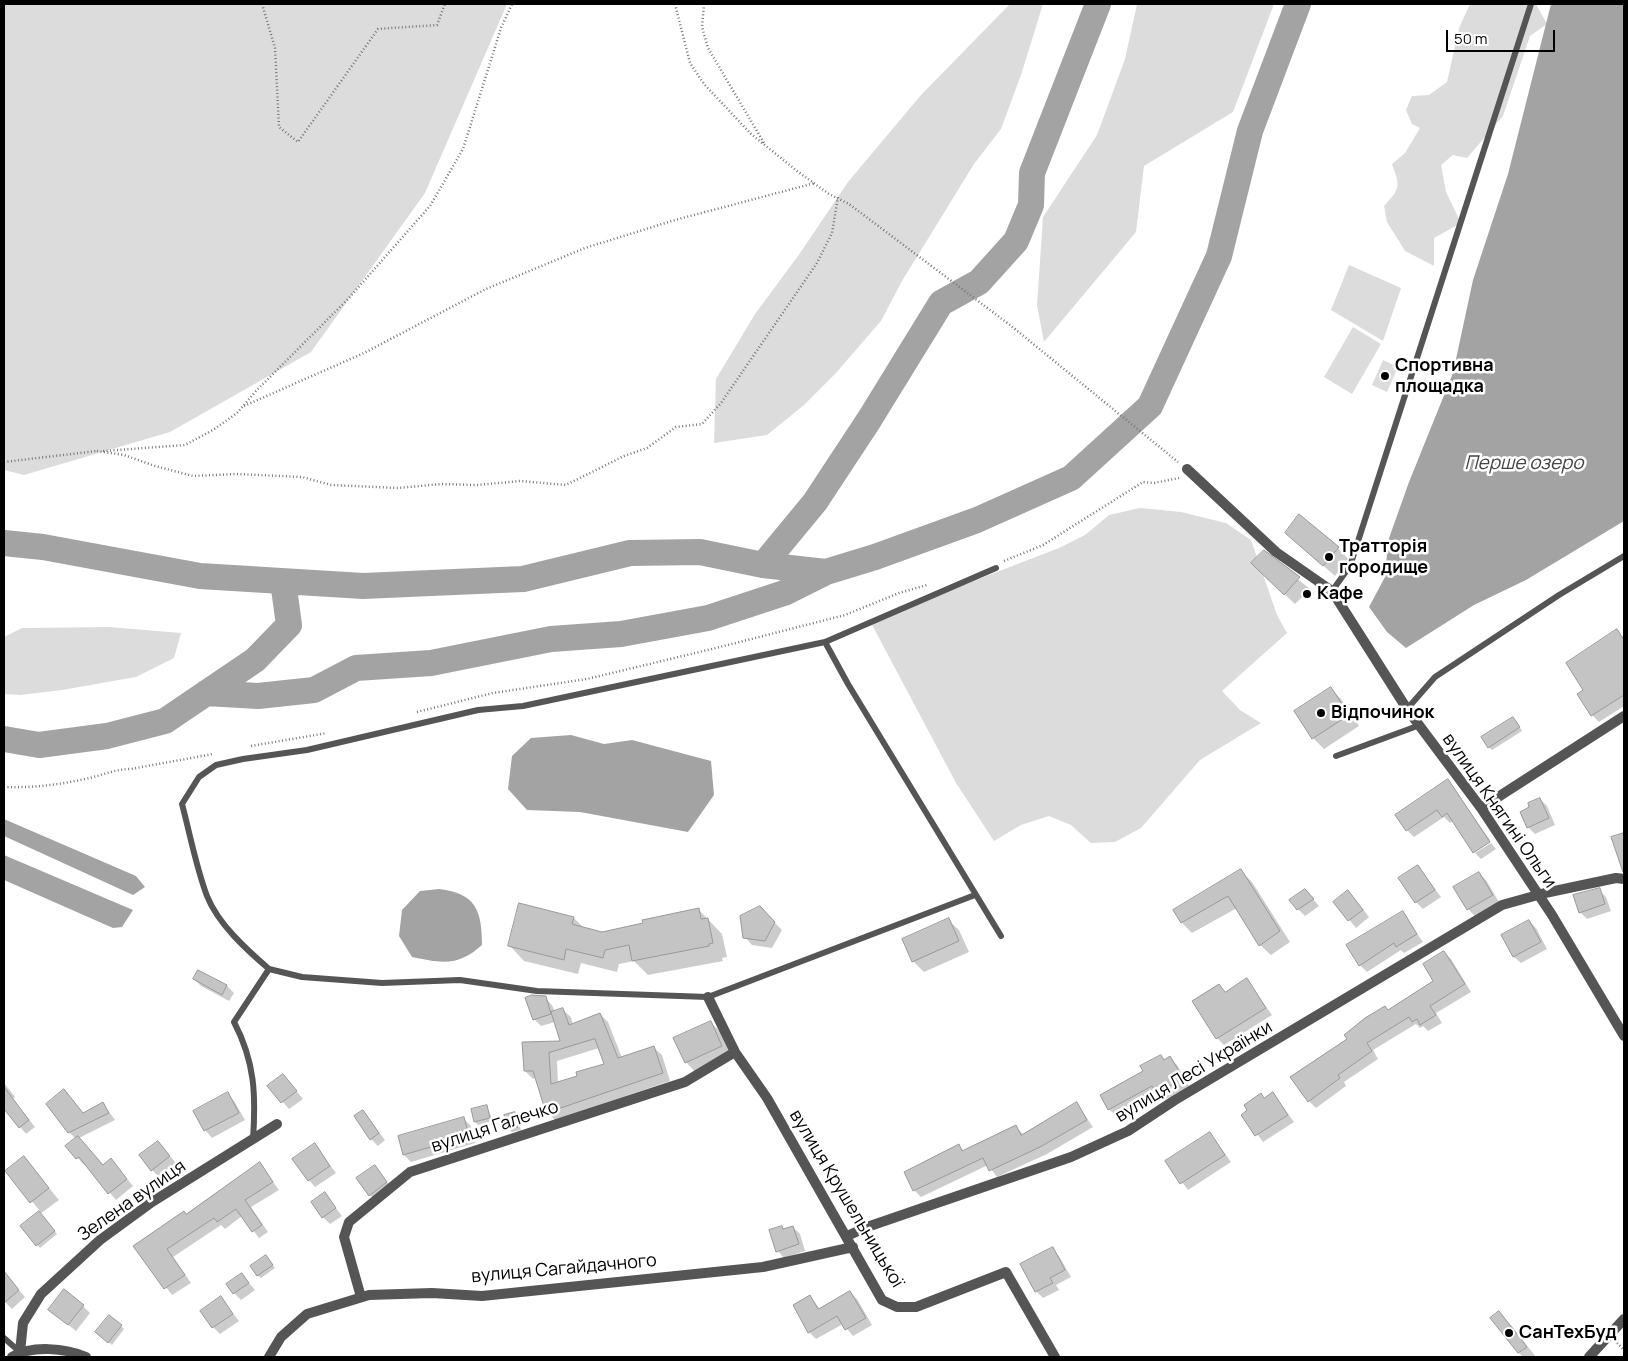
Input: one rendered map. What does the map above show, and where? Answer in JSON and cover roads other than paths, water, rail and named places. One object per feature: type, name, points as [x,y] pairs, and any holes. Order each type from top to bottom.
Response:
[{"type":"street","name":"вулиця Княгині Ольги","points":[[1187,472],[1276,552],[1332,591],[1407,709],[1481,808],[1538,894],[1624,1036]]},
{"type":"street","points":[[1481,808],[1624,716]]},
{"type":"street","name":"вулиця Лесі Українки","points":[[847,1236],[1071,1157],[1128,1131],[1175,1100],[1502,905],[1538,894],[1616,878],[1624,879]]},
{"type":"street","name":"вулиця Крушельницької","points":[[708,997],[735,1052],[767,1098],[882,1300],[897,1307],[916,1307],[1006,1272],[1056,1357]]},
{"type":"street","name":"вулиця Галечко","points":[[361,1296],[344,1237],[349,1222],[410,1172],[685,1082],[735,1052]]},
{"type":"street","name":"Зелена вулиця","points":[[16,1355],[23,1323],[41,1294],[100,1240],[152,1202],[277,1124]]},
{"type":"street","name":"вулиця Сагайдачного","points":[[269,1357],[281,1336],[307,1314],[361,1296],[432,1293],[482,1296],[763,1267],[853,1247]]},
{"type":"street","points":[[1589,1357],[1624,1319]]},
{"type":"street","points":[[16,1355],[66,1351],[75,1352],[86,1357]]},
{"type":"lane","points":[[1332,591],[1350,566],[1531,4]]},
{"type":"lane","points":[[1407,709],[1434,676],[1624,556]]},
{"type":"lane","points":[[975,895],[708,997],[537,991],[460,980],[382,983],[302,976],[269,969],[254,956],[218,915],[208,896],[182,804],[199,777],[216,765],[243,759],[307,750],[478,710],[523,706],[825,642],[996,568]]},
{"type":"lane","points":[[825,642],[848,684],[1001,936]]},
{"type":"lane","points":[[1336,756],[1420,725]]},
{"type":"lane","points":[[252,1140],[255,1107],[252,1064],[244,1040],[234,1022],[269,969]]},
{"type":"lane","points":[[4,1338],[16,1355]]},
{"type":"water","name":"Перше озеро","points":[[1551,4],[1624,4],[1624,521],[1526,580],[1474,605],[1406,648],[1387,632],[1369,607],[1385,577],[1388,541],[1409,482],[1453,373],[1473,280],[1508,174]]},
{"type":"water","points":[[571,735],[604,744],[632,740],[711,761],[714,795],[688,832],[580,812],[527,810],[508,789],[512,756],[531,738]]},
{"type":"water","points":[[4,819],[136,876],[145,887],[133,895],[4,836]]},
{"type":"water","points":[[4,855],[133,910],[122,927],[113,928],[4,880]]},
{"type":"water","points":[[439,889],[451,891],[469,900],[478,913],[482,933],[482,945],[465,957],[449,962],[412,957],[399,936],[402,910],[420,891]]},
{"type":"waterway","points":[[763,565],[815,502],[869,420],[941,303],[979,282],[1016,241],[1031,205],[1032,173],[1098,4]]},
{"type":"waterway","points":[[4,543],[43,547],[200,576],[363,586],[523,579],[630,553],[700,552],[763,565],[826,572],[875,557],[977,520],[1071,478],[1150,406],[1219,256],[1250,131],[1298,4]]},
{"type":"waterway","points":[[206,693],[258,696],[314,690],[356,668],[431,663],[551,639],[621,634],[708,618],[784,593],[826,572]]},
{"type":"waterway","points":[[4,739],[39,745],[107,736],[165,721],[255,660],[289,625],[283,581]]},
{"type":"place","name":"Спортивна площадка","points":[[1385,376]]},
{"type":"place","name":"Тратторія городище","points":[[1329,557]]},
{"type":"place","name":"Кафе","points":[[1307,594]]},
{"type":"place","name":"Відпочинок","points":[[1321,713]]},
{"type":"place","name":"СанТехБуд","points":[[1509,1333]]}]
